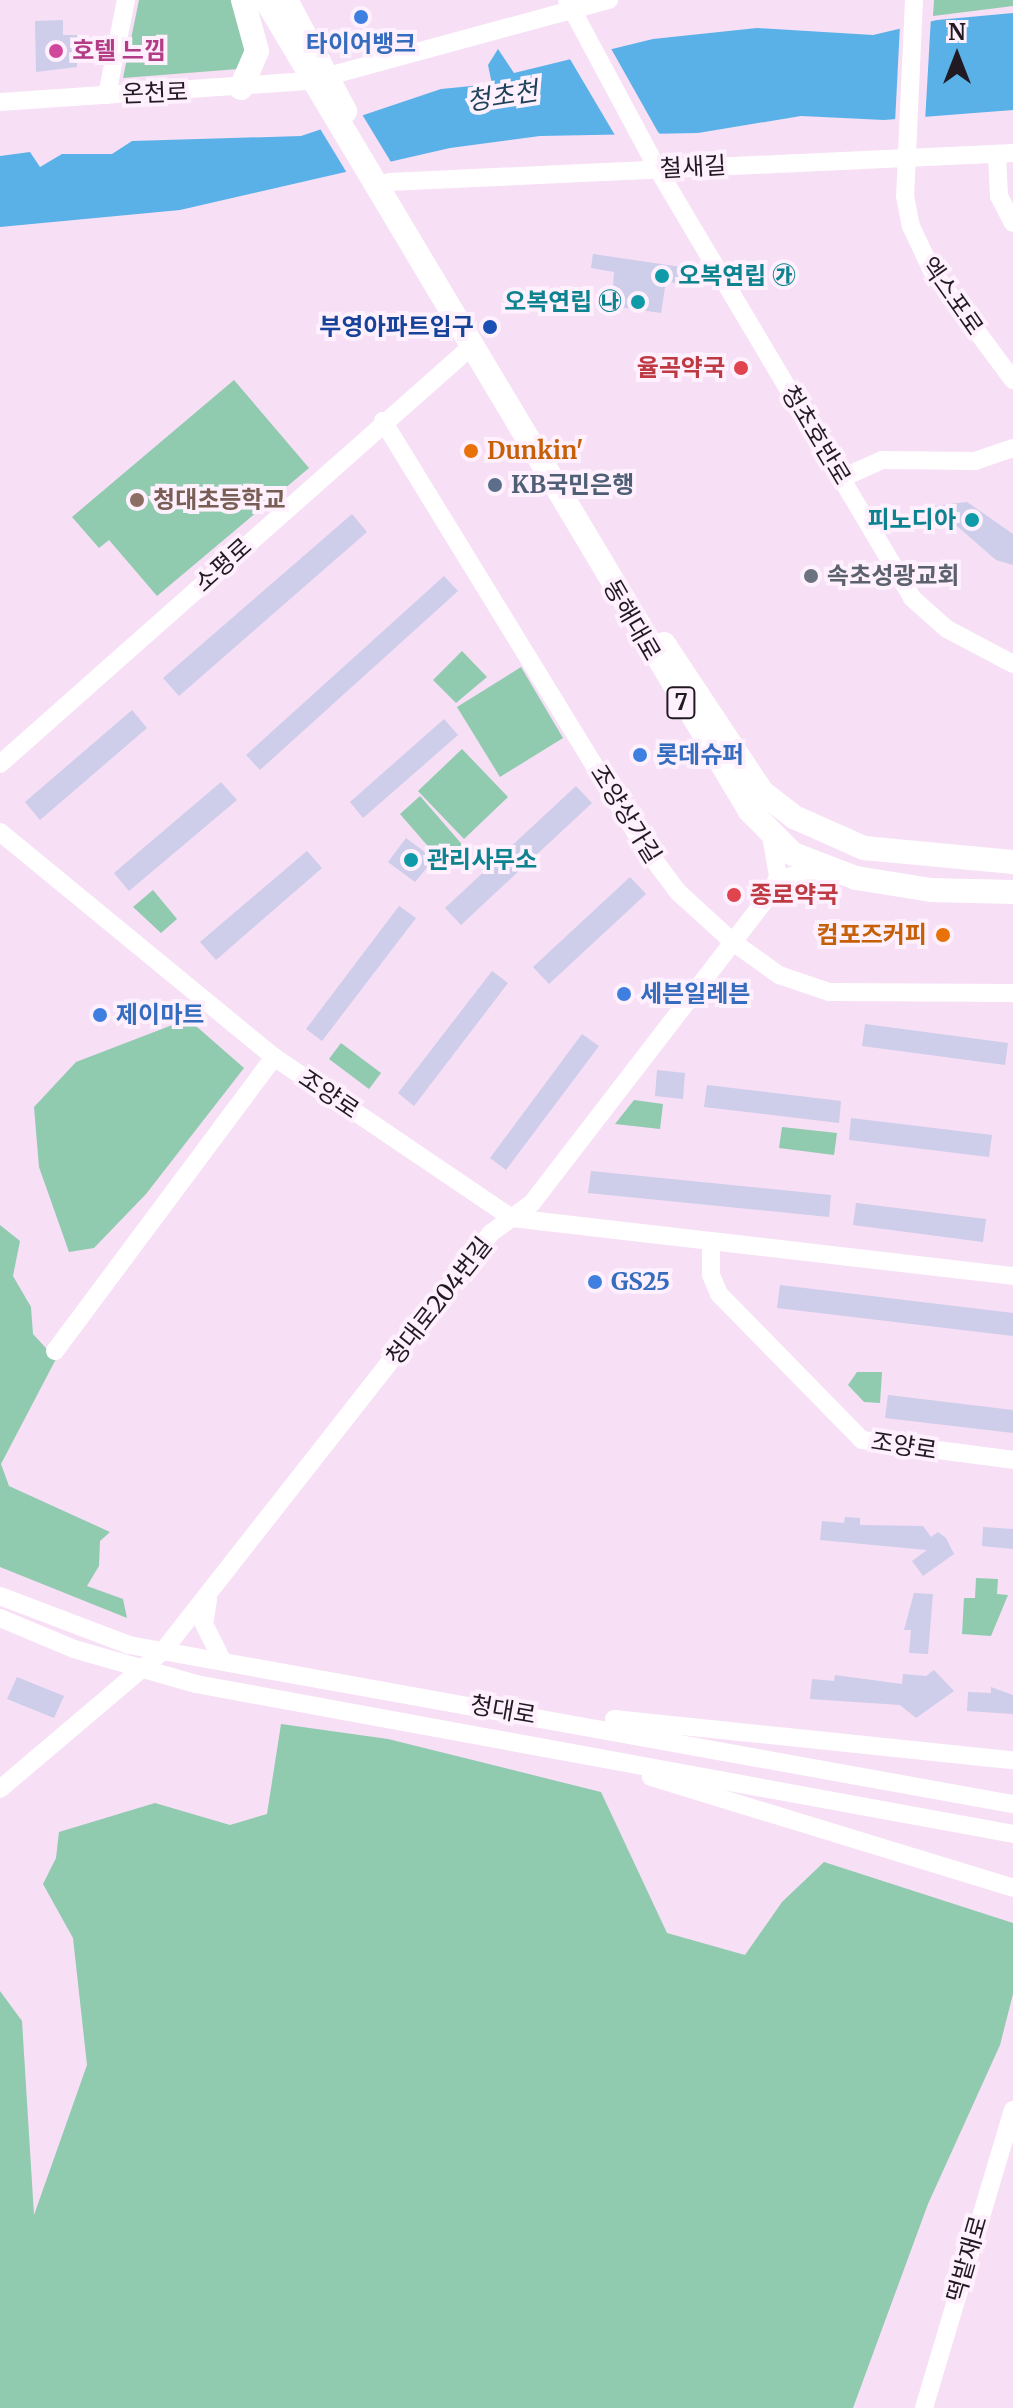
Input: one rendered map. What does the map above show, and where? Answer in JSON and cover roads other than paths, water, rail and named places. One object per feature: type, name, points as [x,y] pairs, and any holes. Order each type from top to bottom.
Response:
[{"type":"main road","points":[[241,88],[257,51],[243,0]]},
{"type":"main road","name":"7","points":[[266,0],[319,79]]},
{"type":"main road","name":"7","points":[[286,0],[335,109],[383,180]]},
{"type":"main road","name":"동해대로","points":[[383,180],[663,643],[762,792],[829,837],[864,848],[1013,862]]},
{"type":"main road","name":"동해대로","points":[[478,341],[715,762],[771,835],[793,854],[836,871],[893,887],[1013,892]]},
{"type":"main road","points":[[779,882],[836,871]]},
{"type":"street","points":[[107,95],[126,0]]},
{"type":"street","name":"온천로","points":[[0,102],[241,88],[319,79],[568,5],[609,0]]},
{"type":"street","name":"엑스포로","points":[[914,0],[905,196],[915,240],[1013,380]]},
{"type":"street","name":"청초호반로","points":[[568,5],[657,168],[912,598],[947,629],[1013,664]]},
{"type":"street","name":"철새길","points":[[383,180],[1005,153],[1000,203],[1013,223]]},
{"type":"street","name":"소평로","points":[[0,764],[383,421],[478,341]]},
{"type":"street","name":"조양상가길","points":[[383,421],[652,858],[733,942],[779,975],[829,992],[1013,993]]},
{"type":"street","points":[[842,478],[882,460],[975,461],[1013,448]]},
{"type":"street","name":"조양로","points":[[0,832],[274,1057],[512,1218],[1013,1276]]},
{"type":"street","points":[[771,835],[779,882]]},
{"type":"street","name":"청대로204번길","points":[[142,1669],[163,1651],[208,1600],[491,1233],[535,1200],[779,882]]},
{"type":"street","points":[[55,1351],[274,1057]]},
{"type":"street","name":"조양로","points":[[711,1242],[711,1275],[719,1294],[862,1440],[1013,1460]]},
{"type":"street","name":"청대로","points":[[0,1596],[89,1633],[163,1651],[479,1705],[1013,1804]]},
{"type":"street","points":[[208,1600],[204,1624],[223,1662]]},
{"type":"street","name":"청대로","points":[[0,1618],[142,1669],[477,1735],[1013,1834]]},
{"type":"street","points":[[0,1789],[142,1669]]},
{"type":"street","points":[[479,1705],[1013,1760]]},
{"type":"street","points":[[477,1735],[716,1793],[1013,1888]]},
{"type":"street","name":"떡밭재로","points":[[924,2408],[1013,2110]]},
{"type":"water","name":"청초천","points":[[1013,13],[1013,110],[884,120],[801,116],[698,133],[540,136],[450,148],[180,210],[0,227],[0,156],[30,152],[40,167],[62,154],[112,154],[132,141],[301,136],[441,89],[492,84],[488,65],[498,49],[514,73],[653,39],[757,28],[873,35],[937,20]]},
{"type":"place","name":"타이어뱅크","points":[[361,17]]},
{"type":"place","name":"호텔 느낌","points":[[56,51]]},
{"type":"place","name":"오복연립 ㉮","points":[[662,276]]},
{"type":"place","name":"오복연립 ㉯","points":[[638,302]]},
{"type":"place","name":"부영아파트입구","points":[[490,327]]},
{"type":"place","name":"율곡약국","points":[[741,368]]},
{"type":"place","name":"Dunkin'","points":[[471,451]]},
{"type":"place","name":"KB국민은행","points":[[495,485]]},
{"type":"place","name":"청대초등학교","points":[[137,500]]},
{"type":"place","name":"피노디아","points":[[972,520]]},
{"type":"place","name":"속초성광교회","points":[[811,576]]},
{"type":"place","name":"롯데슈퍼","points":[[640,755]]},
{"type":"place","name":"관리사무소","points":[[411,860]]},
{"type":"place","name":"종로약국","points":[[734,895]]},
{"type":"place","name":"컴포즈커피","points":[[943,935]]},
{"type":"place","name":"세븐일레븐","points":[[624,994]]},
{"type":"place","name":"제이마트","points":[[100,1015]]},
{"type":"place","name":"GS25","points":[[595,1282]]}]
